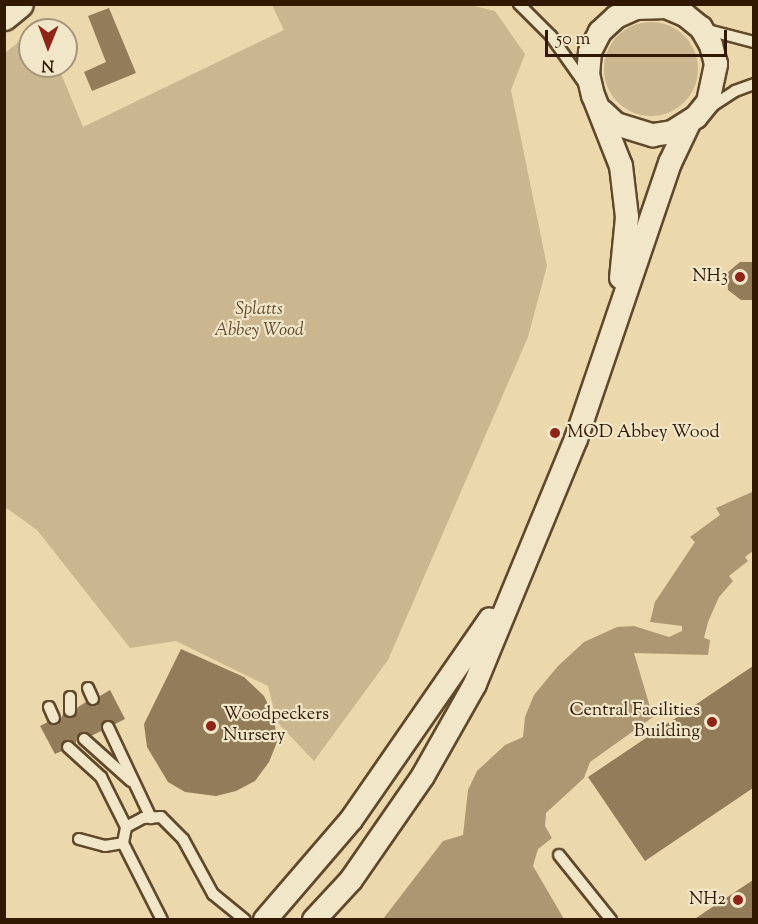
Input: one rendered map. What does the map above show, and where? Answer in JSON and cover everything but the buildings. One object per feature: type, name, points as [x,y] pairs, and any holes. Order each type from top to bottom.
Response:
[{"type":"street","points":[[4,16],[19,4]]},
{"type":"street","points":[[314,920],[351,880],[423,776],[475,684],[576,439],[670,163],[693,120],[708,102],[716,64],[711,45],[701,28],[685,15],[666,7],[636,8],[615,17],[600,32],[590,52],[588,74],[621,166],[627,217],[617,314]]},
{"type":"street","points":[[597,103],[616,124],[653,135],[672,132],[693,120]]},
{"type":"street","points":[[265,920],[321,856],[391,766],[519,575]]},
{"type":"lane","points":[[519,4],[551,36],[597,103]]},
{"type":"lane","points":[[611,4],[636,8]]},
{"type":"lane","points":[[701,28],[753,42]]},
{"type":"lane","points":[[693,120],[735,91],[753,84]]},
{"type":"lane","points":[[88,688],[93,699]]},
{"type":"lane","points":[[70,697],[70,711]]},
{"type":"lane","points":[[49,707],[54,718]]},
{"type":"lane","points":[[108,728],[151,818]]},
{"type":"lane","points":[[84,739],[135,784]]},
{"type":"lane","points":[[68,747],[101,777],[126,827],[123,843],[162,920]]},
{"type":"lane","points":[[126,827],[134,821],[161,818],[183,839],[213,894],[245,920]]},
{"type":"lane","points":[[79,839],[105,846],[123,843]]},
{"type":"lane","points":[[559,855],[611,920]]},
{"type":"green space","name":"Splatts Abbey Wood","points":[[466,4],[495,11],[525,54],[511,90],[547,266],[528,337],[388,660],[314,761],[277,722],[268,686],[176,641],[130,648],[37,530],[5,507],[5,53],[18,43],[18,78],[63,78],[83,127],[284,30],[272,5]]},
{"type":"green space","points":[[642,22],[660,22],[685,35],[695,51],[698,69],[695,87],[685,103],[660,116],[642,116],[617,103],[604,78],[604,60],[617,35]]},
{"type":"shaded area","points":[[752,492],[753,551],[745,557],[748,561],[729,576],[733,581],[719,597],[708,622],[704,638],[710,640],[708,655],[634,653],[653,717],[590,762],[584,778],[546,813],[545,826],[552,838],[538,849],[533,866],[564,919],[383,919],[443,841],[463,835],[468,790],[477,771],[505,745],[523,737],[525,717],[534,695],[558,666],[584,642],[617,627],[634,626],[669,637],[682,631],[682,626],[650,622],[655,602],[695,542],[690,537],[720,515],[716,508]]},
{"type":"place","name":"NH3","points":[[740,277]]},
{"type":"place","name":"MOD Abbey Wood","points":[[555,433]]},
{"type":"place","name":"Central Facilities Building","points":[[712,722]]},
{"type":"place","name":"Woodpeckers Nursery","points":[[211,726]]},
{"type":"place","name":"NH2","points":[[738,900]]}]
